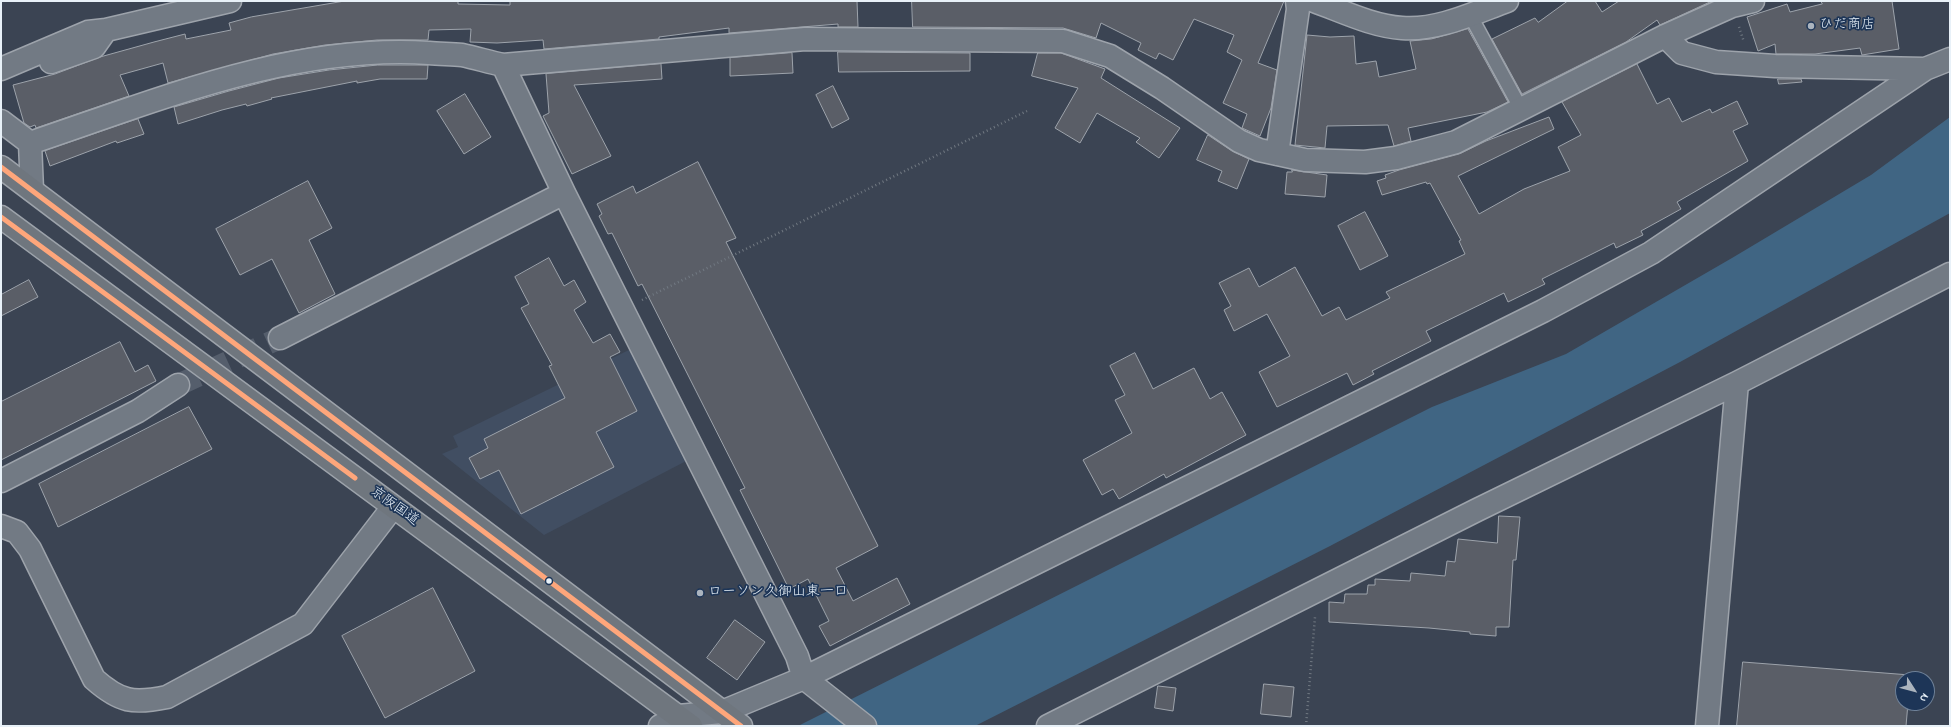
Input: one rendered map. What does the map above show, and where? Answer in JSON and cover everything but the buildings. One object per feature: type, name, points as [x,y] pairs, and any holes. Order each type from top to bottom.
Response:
[{"type":"highway","points":[[1,167],[733,720]]},
{"type":"highway","name":"京阪国道","points":[[1,217],[393,507],[676,723]]},
{"type":"street","points":[[1,69],[88,32],[106,30],[230,1]]},
{"type":"street","points":[[1277,154],[1298,9],[1297,1]]},
{"type":"street","points":[[1314,1],[1378,23],[1400,28],[1416,29],[1438,25],[1507,1]]},
{"type":"street","points":[[30,143],[167,97],[278,64],[346,54],[399,51],[461,55],[503,65],[805,39],[1063,41],[1110,56],[1162,88],[1239,141],[1259,150],[1305,160],[1338,163],[1365,162],[1396,158],[1456,142],[1665,36],[1743,4]]},
{"type":"street","points":[[1,78],[94,47],[106,30]]},
{"type":"street","points":[[1665,36],[1682,53],[1716,62],[1925,70]]},
{"type":"street","points":[[676,723],[733,720],[809,683],[1543,311],[1651,253],[1925,70],[1950,59]]},
{"type":"street","points":[[503,65],[564,193],[624,309],[797,656],[809,683],[865,726]]},
{"type":"street","points":[[1,121],[30,143]]},
{"type":"street","points":[[30,143],[32,190]]},
{"type":"street","points":[[280,338],[564,193]]},
{"type":"street","points":[[1048,726],[1477,510],[1737,383],[1950,274]]},
{"type":"street","points":[[1707,726],[1737,383]]},
{"type":"street","points":[[1,481],[138,412],[178,385]]},
{"type":"street","points":[[1,526],[17,532],[30,549],[94,679],[108,692],[127,700],[145,702],[167,697],[303,624],[393,507]]},
{"type":"lane","points":[[1470,15],[1521,109]]},
{"type":"path","points":[[1743,4],[1751,64]]},
{"type":"path","points":[[624,309],[1027,111]]},
{"type":"path","points":[[1306,726],[1317,591]]},
{"type":"shaded area","points":[[1950,117],[1950,213],[1680,362],[1330,546],[975,726],[798,726],[1432,407],[1566,354],[1732,258],[1871,175]]},
{"type":"shaded area","points":[[633,348],[688,460],[544,535],[442,454],[458,447],[453,436]]},
{"type":"tunnel","points":[[178,385],[280,338]]},
{"type":"transit line","points":[[1,167],[741,726]]},
{"type":"transit line","points":[[1,217],[355,478]]},
{"type":"place","name":"ひだ商店","points":[[1811,26]]},
{"type":"place","name":"ローソン久御山東一口","points":[[700,593]]}]
